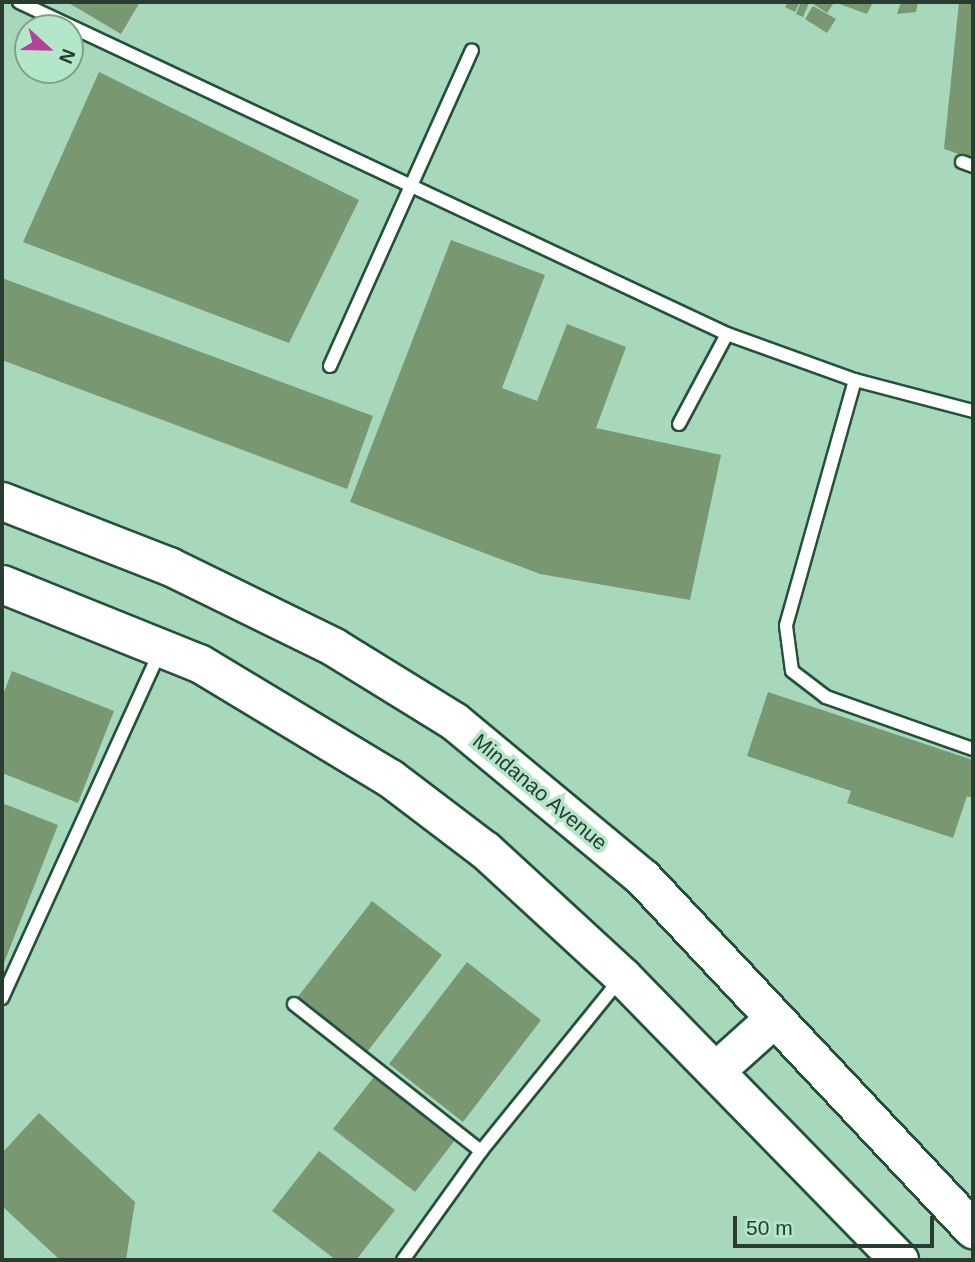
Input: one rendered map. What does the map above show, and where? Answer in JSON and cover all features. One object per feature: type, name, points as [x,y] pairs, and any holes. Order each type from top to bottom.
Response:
[{"type":"main road","name":"Mindanao Avenue","points":[[2,501],[180,571],[334,647],[454,721],[643,878],[973,1229]]},
{"type":"main road","points":[[2,584],[162,646],[320,731],[390,778],[485,850],[622,976],[899,1260]]},
{"type":"main road","points":[[715,1071],[774,1018]]},
{"type":"lane","points":[[19,2],[727,334],[855,380],[973,411]]},
{"type":"lane","points":[[330,366],[472,50]]},
{"type":"lane","points":[[679,424],[727,334]]},
{"type":"lane","points":[[855,380],[786,626],[792,671],[826,697],[973,749]]},
{"type":"lane","points":[[2,998],[162,646]]},
{"type":"lane","points":[[403,1260],[481,1151],[622,976]]},
{"type":"lane","points":[[294,1004],[481,1151]]},
{"type":"building","points":[[67,2],[140,2],[121,34]]},
{"type":"building","points":[[788,2],[800,2],[795,12],[785,7]]},
{"type":"building","points":[[801,2],[809,3],[803,17],[796,14]]},
{"type":"building","points":[[810,2],[831,2],[833,4],[827,13]]},
{"type":"building","points":[[834,2],[873,2],[867,14]]},
{"type":"building","points":[[901,2],[918,2],[916,12],[897,14]]},
{"type":"building","points":[[959,2],[973,2],[973,159],[944,149]]},
{"type":"building","points":[[813,6],[836,19],[827,33],[805,19]]},
{"type":"building","points":[[99,72],[359,200],[289,343],[23,242]]},
{"type":"building","points":[[451,240],[545,275],[502,388],[537,401],[567,324],[626,347],[596,428],[721,455],[690,600],[540,574],[350,502]]},
{"type":"building","points":[[2,278],[373,416],[347,489],[2,360]]},
{"type":"building","points":[[12,671],[114,711],[78,803],[2,773],[2,698]]},
{"type":"building","points":[[768,692],[973,760],[973,798],[967,796],[953,838],[847,803],[851,791],[747,756]]},
{"type":"building","points":[[2,803],[58,825],[2,968]]},
{"type":"building","points":[[372,901],[442,955],[367,1052],[297,998]]},
{"type":"building","points":[[467,962],[541,1020],[463,1122],[389,1064]]},
{"type":"building","points":[[374,1077],[455,1140],[415,1192],[333,1129]]},
{"type":"building","points":[[39,1113],[135,1202],[126,1260],[60,1260],[2,1206],[2,1153]]},
{"type":"building","points":[[319,1151],[395,1210],[356,1260],[336,1260],[272,1211]]}]
